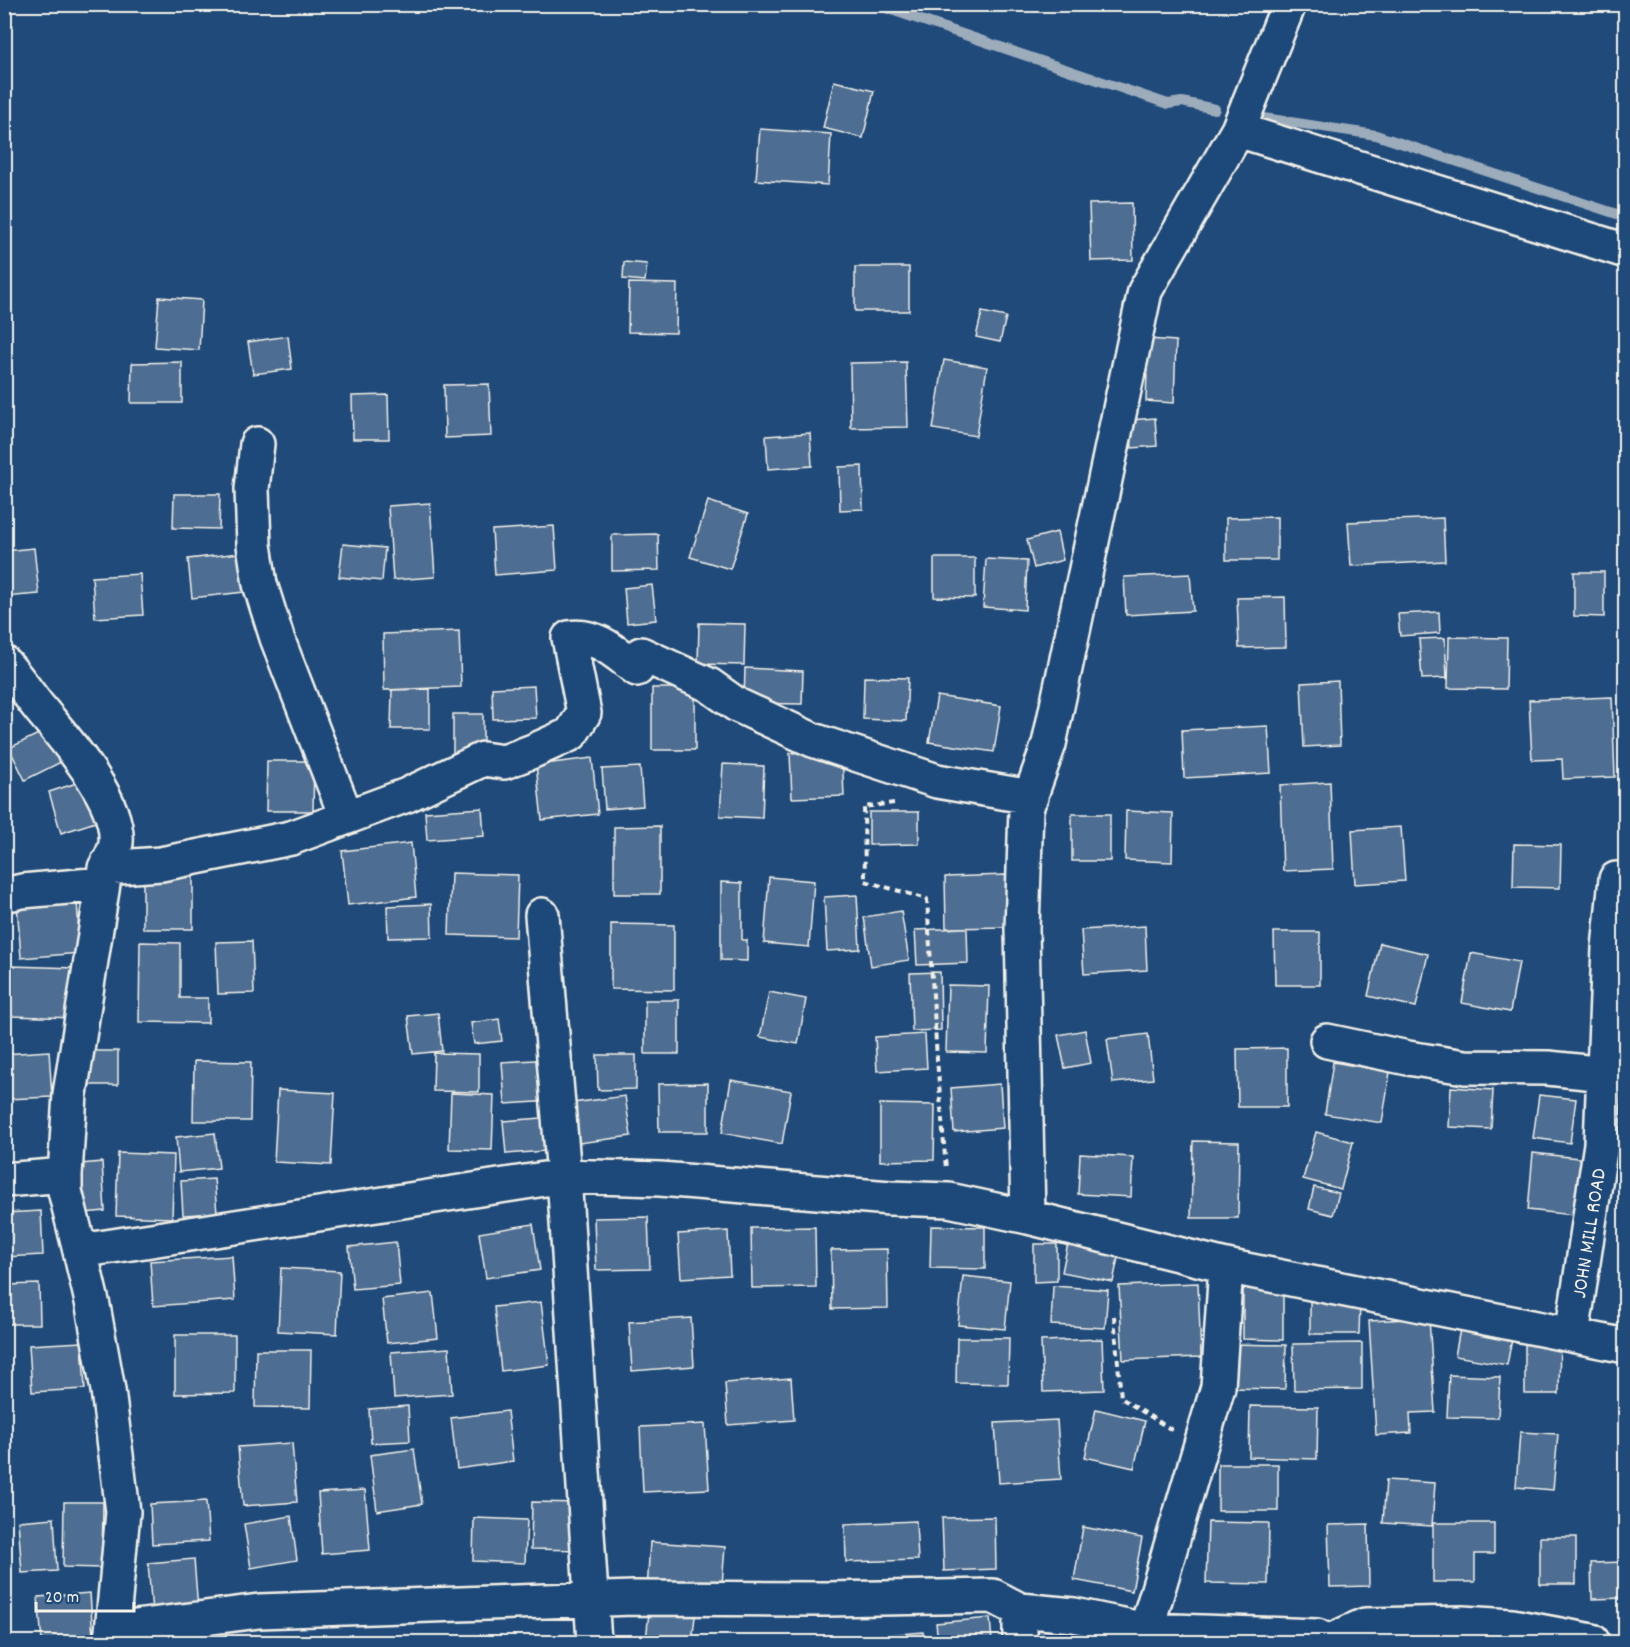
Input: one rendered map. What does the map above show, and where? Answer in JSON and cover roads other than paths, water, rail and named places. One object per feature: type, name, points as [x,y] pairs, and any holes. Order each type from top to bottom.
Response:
[{"type":"street","points":[[1028,1217],[1022,929],[1026,809],[1049,744],[1145,291],[1238,130],[1290,4]]},
{"type":"street","points":[[1238,130],[1626,251]]},
{"type":"street","points":[[257,444],[252,489],[254,545],[260,584],[281,647],[346,816]]},
{"type":"street","points":[[4,895],[291,838],[407,795],[483,759],[504,762],[571,734],[584,713],[569,645],[569,638],[579,636],[601,643],[638,669],[641,654],[709,685],[737,705],[813,740],[937,781],[1031,797]]},
{"type":"street","points":[[4,663],[75,751],[97,784],[112,818],[116,842],[113,856],[104,876],[70,1094],[65,1175],[65,1191],[93,1306],[108,1390],[123,1512],[111,1636],[259,1611],[634,1598],[826,1599],[993,1596],[1020,1610],[1074,1615],[1146,1630],[1317,1636],[1328,1642],[1365,1625],[1462,1623],[1512,1626],[1592,1641]]},
{"type":"street","name":"JOHN MILL ROAD","points":[[1572,1335],[1601,1144],[1609,948],[1616,879]]},
{"type":"street","points":[[542,915],[564,1176],[594,1642]]},
{"type":"street","points":[[1327,1041],[1408,1058],[1465,1066],[1548,1068],[1605,1074]]},
{"type":"street","points":[[4,1180],[65,1175]]},
{"type":"street","points":[[80,1251],[564,1176],[660,1179],[890,1198],[949,1200],[1226,1266],[1626,1346]]},
{"type":"street","points":[[1146,1630],[1218,1388],[1226,1266]]},
{"type":"street","points":[[1020,1610],[1020,1642]]},
{"type":"waterway","points":[[874,4],[1168,104],[1182,102],[1215,109]]},
{"type":"waterway","points":[[1257,117],[1376,135],[1626,217]]}]
